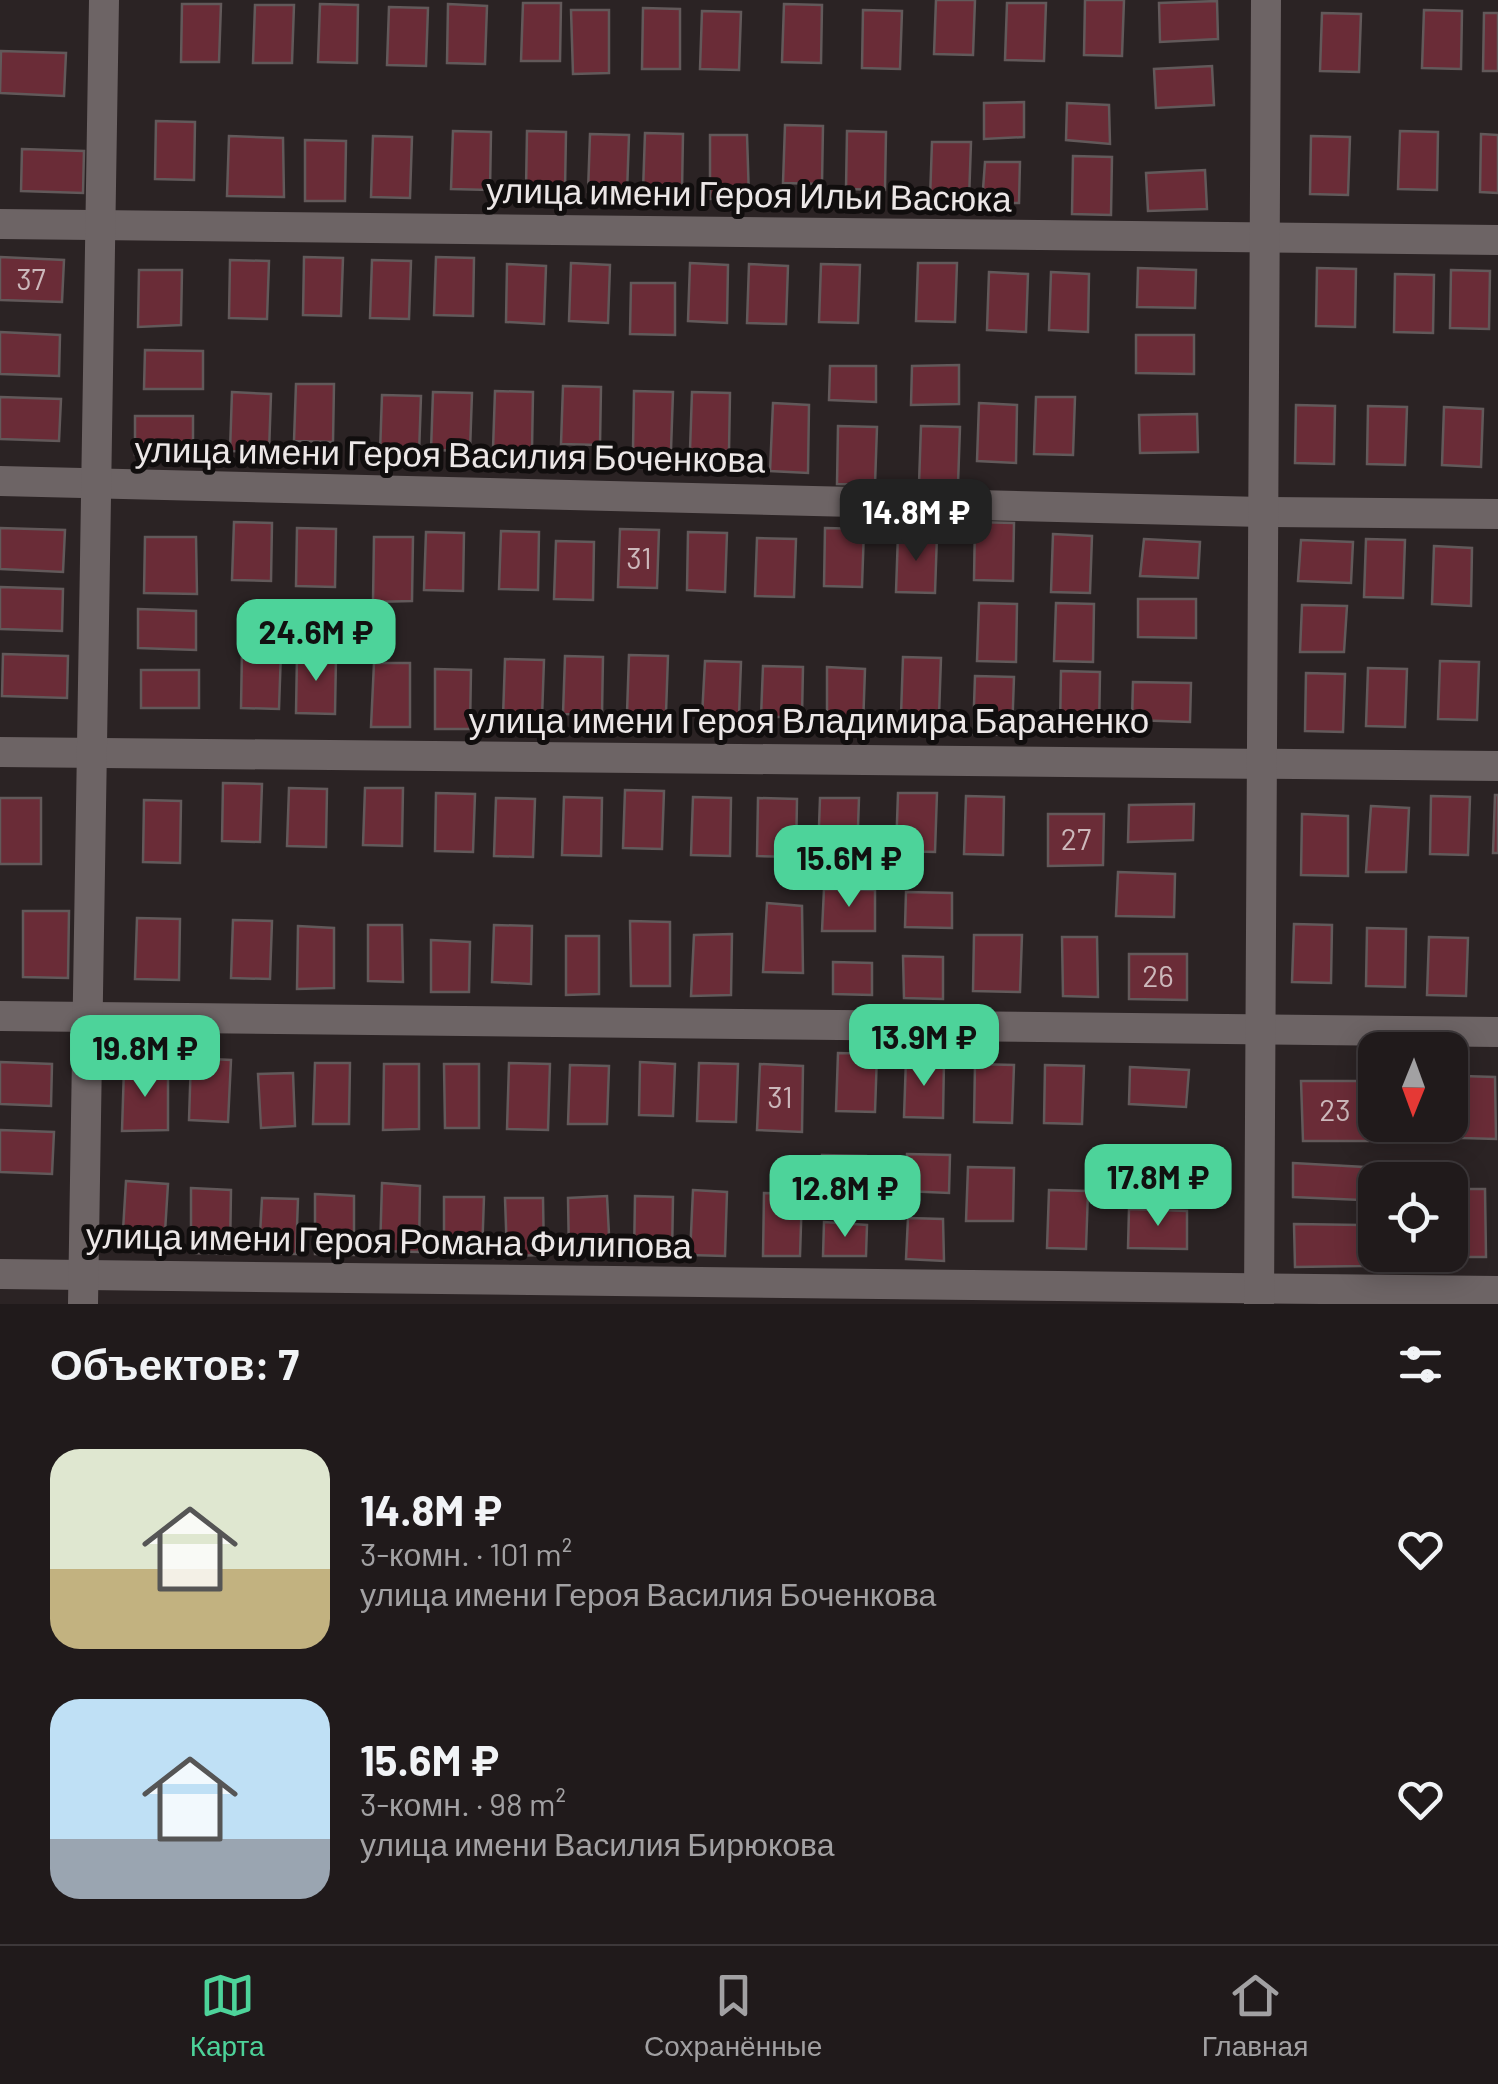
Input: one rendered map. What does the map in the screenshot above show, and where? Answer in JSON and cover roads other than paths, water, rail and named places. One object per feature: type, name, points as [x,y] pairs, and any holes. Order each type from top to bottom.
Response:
[{"type":"street","points":[[84,1290],[104,0]]},
{"type":"street","points":[[1259,1296],[1266,0]]},
{"type":"street","name":"улица имени Героя Ильи Васюка","points":[[0,224],[1498,240]]},
{"type":"street","name":"улица имени Героя Василия Боченкова","points":[[0,481],[1262,512],[1498,514]]},
{"type":"street","name":"улица имени Героя Владимира Бараненко","points":[[0,752],[1498,766]]},
{"type":"street","points":[[0,1016],[1498,1032]]},
{"type":"street","name":"улица имени Героя Романа Филипова","points":[[0,1274],[84,1290],[1259,1296],[1498,1292]]}]
